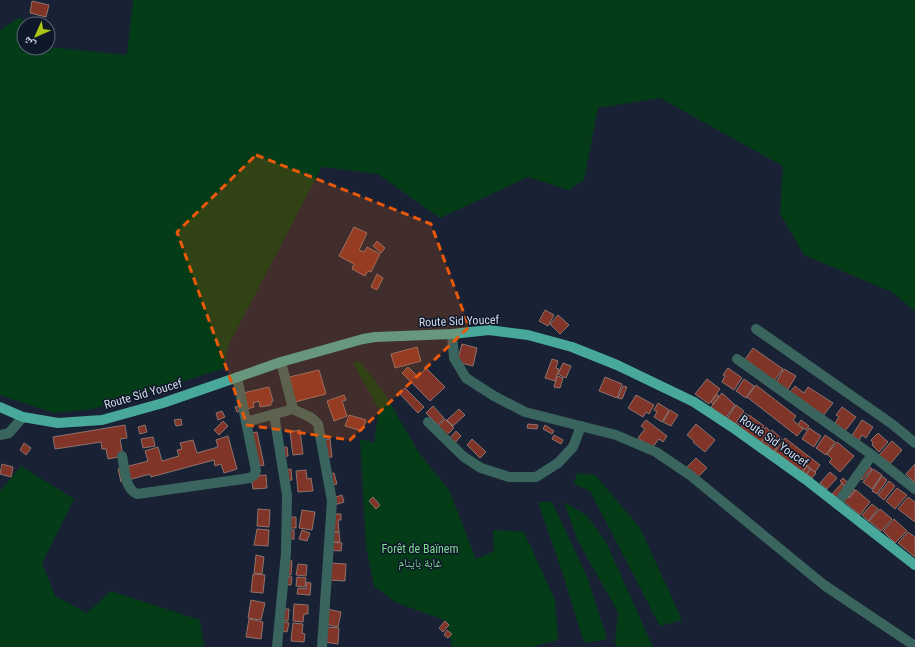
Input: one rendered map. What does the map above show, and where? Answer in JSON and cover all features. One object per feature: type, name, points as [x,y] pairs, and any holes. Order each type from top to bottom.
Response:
[{"type":"main road","name":"Route Sid Youcef","points":[[0,407],[23,417],[58,424],[102,420],[163,403],[281,362],[363,339],[375,337],[452,334],[489,330],[528,335],[572,347],[617,365],[694,402],[809,482],[915,565]]},
{"type":"street","points":[[756,329],[885,420],[915,443]]},
{"type":"street","points":[[452,334],[454,358],[466,378],[494,396],[525,412],[616,435],[656,452],[690,475],[824,585],[915,646]]},
{"type":"street","points":[[737,358],[915,489]]},
{"type":"street","points":[[281,362],[293,409],[297,412],[306,414],[314,419],[318,424],[332,501],[322,647]]},
{"type":"street","points":[[122,456],[128,486],[137,494],[250,478],[256,471],[237,377]]},
{"type":"street","points":[[246,422],[293,409]]},
{"type":"street","points":[[274,414],[287,494],[286,553],[277,647]]},
{"type":"street","points":[[0,435],[9,433],[23,417]]},
{"type":"street","points":[[428,422],[464,457],[481,468],[509,477],[536,477],[558,463],[573,446],[581,426]]},
{"type":"street","points":[[837,504],[872,456]]},
{"type":"highlighted area","points":[[256,155],[431,224],[469,327],[350,440],[247,425],[177,232]]},
{"type":"green space","points":[[133,0],[915,0],[915,311],[892,292],[804,255],[780,213],[783,166],[660,98],[598,108],[584,180],[568,190],[528,177],[440,218],[378,174],[322,167],[228,346],[223,369],[93,409],[54,413],[0,395],[0,30],[16,19],[16,56],[56,56],[56,48],[127,55]]},
{"type":"green space","name":"Forêt de Baïnem غابة باينام","points":[[360,361],[383,391],[419,453],[449,490],[476,559],[494,551],[493,530],[524,532],[555,600],[558,640],[535,647],[452,647],[447,621],[395,602],[374,586],[366,546],[360,439],[374,443],[379,410],[353,363]]},
{"type":"green space","points":[[21,466],[74,499],[42,563],[55,596],[87,613],[111,591],[200,620],[204,647],[0,647],[0,491]]},
{"type":"green space","points":[[577,473],[595,475],[640,528],[682,620],[660,626],[590,491],[574,484]]},
{"type":"green space","points":[[538,502],[552,502],[588,579],[607,639],[584,643],[562,571]]},
{"type":"green space","points":[[564,502],[586,515],[605,540],[653,647],[617,647],[615,642],[618,612],[578,541]]},
{"type":"building","points":[[32,1],[49,5],[46,16],[30,13]]},
{"type":"building","points":[[354,227],[367,233],[359,250],[364,252],[367,247],[380,254],[371,272],[368,271],[365,276],[352,269],[354,264],[339,256]]},
{"type":"building","points":[[377,241],[385,248],[381,253],[373,246]]},
{"type":"building","points":[[377,274],[383,278],[377,290],[371,287]]},
{"type":"building","points":[[545,310],[554,315],[548,326],[539,321]]},
{"type":"building","points":[[558,315],[569,325],[560,334],[550,324]]},
{"type":"building","points":[[462,344],[477,348],[473,366],[457,362]]},
{"type":"building","points":[[417,347],[421,361],[395,368],[391,354]]},
{"type":"building","points":[[753,348],[783,369],[771,385],[742,364]]},
{"type":"building","points":[[552,359],[558,361],[556,368],[559,369],[555,381],[545,378]]},
{"type":"building","points":[[563,363],[571,366],[566,378],[558,374]]},
{"type":"building","points":[[408,367],[418,377],[426,368],[445,387],[430,401],[402,373]]},
{"type":"building","points":[[728,368],[742,378],[734,390],[722,382],[725,376],[723,375]]},
{"type":"building","points":[[784,369],[796,376],[787,391],[775,384]]},
{"type":"building","points":[[319,370],[326,394],[291,403],[285,378]]},
{"type":"building","points":[[557,376],[563,378],[560,388],[554,387]]},
{"type":"building","points":[[605,377],[622,384],[617,398],[599,391]]},
{"type":"building","points":[[707,379],[720,389],[709,404],[695,394]]},
{"type":"building","points":[[744,379],[754,386],[746,398],[736,391]]},
{"type":"building","points":[[756,385],[796,416],[793,420],[803,429],[797,436],[747,397]]},
{"type":"building","points":[[623,386],[627,387],[622,399],[618,398]]},
{"type":"building","points":[[795,386],[804,393],[808,387],[833,403],[822,417],[789,393]]},
{"type":"building","points":[[269,387],[273,401],[271,402],[271,405],[260,407],[259,401],[253,403],[254,407],[237,412],[235,407],[240,406],[243,393]]},
{"type":"building","points":[[405,388],[424,407],[418,413],[399,393]]},
{"type":"building","points":[[722,393],[735,405],[725,419],[711,407]]},
{"type":"building","points":[[717,394],[719,396],[713,404],[711,402]]},
{"type":"building","points":[[344,395],[346,400],[342,401],[347,416],[334,421],[327,401]]},
{"type":"building","points":[[636,395],[654,405],[649,414],[646,412],[643,417],[628,408]]},
{"type":"building","points":[[658,403],[669,410],[662,422],[654,417],[657,412],[654,410]]},
{"type":"building","points":[[736,405],[744,411],[735,424],[727,419]]},
{"type":"building","points":[[433,406],[444,418],[438,425],[426,413]]},
{"type":"building","points":[[842,407],[856,417],[845,431],[835,423],[839,417],[836,415]]},
{"type":"building","points":[[459,409],[465,415],[453,426],[447,420]]},
{"type":"building","points":[[670,410],[678,415],[671,426],[663,422]]},
{"type":"building","points":[[222,411],[225,417],[218,420],[216,413]]},
{"type":"building","points":[[745,413],[748,415],[738,426],[736,425]]},
{"type":"building","points":[[349,415],[366,420],[362,431],[345,426]]},
{"type":"building","points":[[749,415],[764,426],[760,432],[765,437],[760,443],[740,428]]},
{"type":"building","points":[[181,419],[182,425],[176,426],[174,420]]},
{"type":"building","points":[[445,419],[454,428],[445,437],[436,429]]},
{"type":"building","points":[[646,420],[667,436],[663,442],[659,439],[652,448],[638,438],[645,429],[641,426]]},
{"type":"building","points":[[801,420],[809,426],[806,430],[798,425]]},
{"type":"building","points":[[862,420],[873,427],[866,438],[862,435],[858,442],[851,437]]},
{"type":"building","points":[[223,421],[228,426],[219,435],[214,430]]},
{"type":"building","points":[[528,424],[538,425],[537,429],[527,428]]},
{"type":"building","points":[[696,424],[715,440],[705,452],[687,435]]},
{"type":"building","points":[[125,425],[127,438],[120,439],[123,456],[108,459],[106,449],[102,449],[101,442],[55,449],[53,437]]},
{"type":"building","points":[[145,425],[147,432],[140,434],[138,427]]},
{"type":"building","points":[[545,425],[554,431],[552,434],[543,429]]},
{"type":"building","points":[[766,427],[770,431],[765,436],[761,432]]},
{"type":"building","points":[[809,428],[821,436],[814,447],[802,439]]},
{"type":"building","points":[[300,430],[303,454],[293,455],[290,432]]},
{"type":"building","points":[[772,430],[782,439],[776,446],[771,442],[766,447],[761,443]]},
{"type":"building","points":[[456,431],[461,436],[454,444],[449,439]]},
{"type":"building","points":[[257,432],[264,465],[253,467],[247,434]]},
{"type":"building","points":[[878,433],[888,442],[879,452],[872,445],[873,443],[871,440]]},
{"type":"building","points":[[554,435],[563,440],[561,444],[552,439]]},
{"type":"building","points":[[825,435],[835,442],[826,455],[816,448]]},
{"type":"building","points":[[228,436],[237,469],[224,473],[221,464],[215,466],[214,460],[151,477],[150,474],[121,482],[118,469],[148,461],[145,451],[158,447],[162,461],[179,456],[177,450],[182,449],[180,443],[193,440],[197,453],[218,447],[216,440]]},
{"type":"building","points":[[153,437],[155,446],[143,448],[141,439]]},
{"type":"building","points":[[785,438],[820,465],[815,472],[807,465],[802,472],[775,451]]},
{"type":"building","points":[[330,439],[332,457],[322,458],[319,440]]},
{"type":"building","points":[[472,439],[486,452],[480,458],[467,445]]},
{"type":"building","points":[[892,441],[902,450],[890,464],[879,455]]},
{"type":"building","points":[[837,442],[854,456],[840,472],[829,462],[832,459],[827,454]]},
{"type":"building","points":[[24,443],[31,448],[26,455],[20,450]]},
{"type":"building","points":[[771,443],[777,447],[774,452],[768,447]]},
{"type":"building","points":[[287,447],[288,456],[280,457],[279,448]]},
{"type":"building","points":[[696,458],[707,468],[697,478],[686,468]]},
{"type":"building","points":[[864,462],[872,469],[862,480],[854,473]]},
{"type":"building","points":[[2,464],[13,467],[11,477],[0,474]]},
{"type":"building","points":[[915,464],[915,483],[906,474]]},
{"type":"building","points":[[807,466],[810,469],[806,474],[803,472]]},
{"type":"building","points":[[291,469],[292,480],[283,481],[282,470]]},
{"type":"building","points":[[811,469],[816,473],[812,478],[807,474]]},
{"type":"building","points":[[873,469],[882,475],[872,489],[863,482]]},
{"type":"building","points":[[306,470],[307,479],[311,478],[313,491],[298,492],[296,471]]},
{"type":"building","points":[[830,472],[837,478],[827,489],[820,483]]},
{"type":"building","points":[[334,473],[337,484],[327,486],[325,475]]},
{"type":"building","points":[[266,475],[267,488],[253,489],[251,476]]},
{"type":"building","points":[[882,476],[887,480],[877,494],[872,491]]},
{"type":"building","points":[[843,478],[848,483],[845,486],[840,481]]},
{"type":"building","points":[[889,481],[895,486],[884,500],[878,495]]},
{"type":"building","points":[[842,483],[845,487],[848,484],[855,490],[849,497],[842,491],[836,497],[832,494]]},
{"type":"building","points":[[897,488],[907,495],[895,509],[886,501]]},
{"type":"building","points":[[856,490],[870,502],[860,515],[840,498],[843,493],[849,498]]},
{"type":"building","points":[[342,495],[344,502],[331,506],[329,499]]},
{"type":"building","points":[[373,497],[380,505],[376,509],[369,501]]},
{"type":"building","points":[[908,497],[915,502],[915,522],[898,509]]},
{"type":"building","points":[[872,504],[878,509],[868,521],[862,515]]},
{"type":"building","points":[[258,509],[270,510],[269,527],[257,526]]},
{"type":"building","points":[[880,509],[892,519],[881,531],[869,521]]},
{"type":"building","points":[[302,510],[315,512],[312,530],[299,528]]},
{"type":"building","points":[[330,514],[341,514],[341,520],[338,520],[339,532],[330,532]]},
{"type":"building","points":[[285,517],[296,517],[296,528],[286,528]]},
{"type":"building","points":[[894,519],[907,531],[895,543],[883,531]]},
{"type":"building","points":[[257,529],[269,530],[268,546],[254,545]]},
{"type":"building","points":[[286,530],[294,530],[294,539],[286,539]]},
{"type":"building","points":[[302,530],[310,533],[307,541],[299,539]]},
{"type":"building","points":[[339,532],[340,542],[330,542],[330,533]]},
{"type":"building","points":[[908,532],[915,537],[915,557],[898,543]]},
{"type":"building","points":[[327,542],[342,543],[341,551],[327,550]]},
{"type":"building","points":[[256,555],[264,557],[262,574],[254,573]]},
{"type":"building","points":[[284,560],[292,561],[291,575],[283,574]]},
{"type":"building","points":[[330,563],[346,564],[345,581],[329,580]]},
{"type":"building","points":[[298,564],[307,565],[306,576],[296,575]]},
{"type":"building","points":[[253,574],[265,575],[263,593],[251,592]]},
{"type":"building","points":[[282,576],[292,577],[291,585],[281,584]]},
{"type":"building","points":[[297,577],[306,578],[305,587],[296,586]]},
{"type":"building","points":[[307,582],[311,583],[310,595],[297,594],[298,588],[306,589]]},
{"type":"building","points":[[251,600],[265,603],[261,620],[248,618]]},
{"type":"building","points":[[294,604],[308,605],[308,614],[304,614],[303,622],[293,621]]},
{"type":"building","points":[[280,609],[289,609],[288,621],[279,620]]},
{"type":"building","points":[[327,609],[341,612],[338,627],[324,624]]},
{"type":"building","points":[[249,619],[263,622],[261,639],[246,637]]},
{"type":"building","points":[[280,621],[289,623],[287,632],[278,630]]},
{"type":"building","points":[[445,621],[449,625],[443,632],[439,628]]},
{"type":"building","points":[[293,623],[303,624],[302,633],[305,634],[304,642],[291,641]]},
{"type":"building","points":[[325,627],[339,628],[338,644],[324,642]]},
{"type":"building","points":[[447,630],[452,634],[448,638],[444,635]]}]
